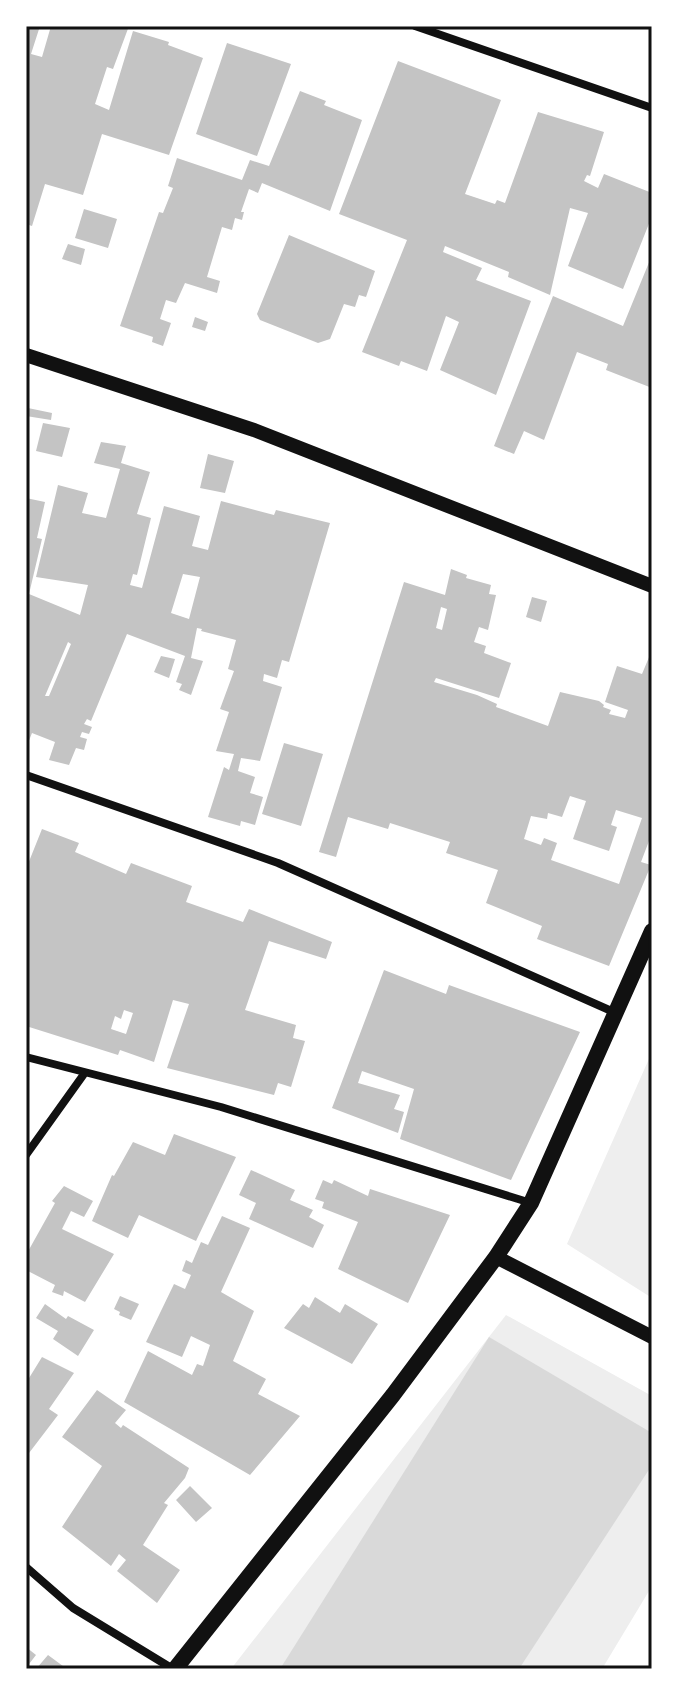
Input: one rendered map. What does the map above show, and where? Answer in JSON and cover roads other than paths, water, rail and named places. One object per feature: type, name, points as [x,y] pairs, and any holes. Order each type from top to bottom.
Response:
[{"type":"main road","points":[[174,1669],[393,1395],[496,1257],[531,1203],[652,931]]},
{"type":"street","points":[[415,26],[652,108]]},
{"type":"street","points":[[26,355],[254,430],[652,586]]},
{"type":"street","points":[[26,775],[278,863],[616,1013]]},
{"type":"street","points":[[26,1057],[221,1107],[531,1203]]},
{"type":"street","points":[[26,1155],[84,1074]]},
{"type":"street","points":[[496,1257],[652,1337]]},
{"type":"street","points":[[26,1567],[73,1608],[174,1669]]}]
